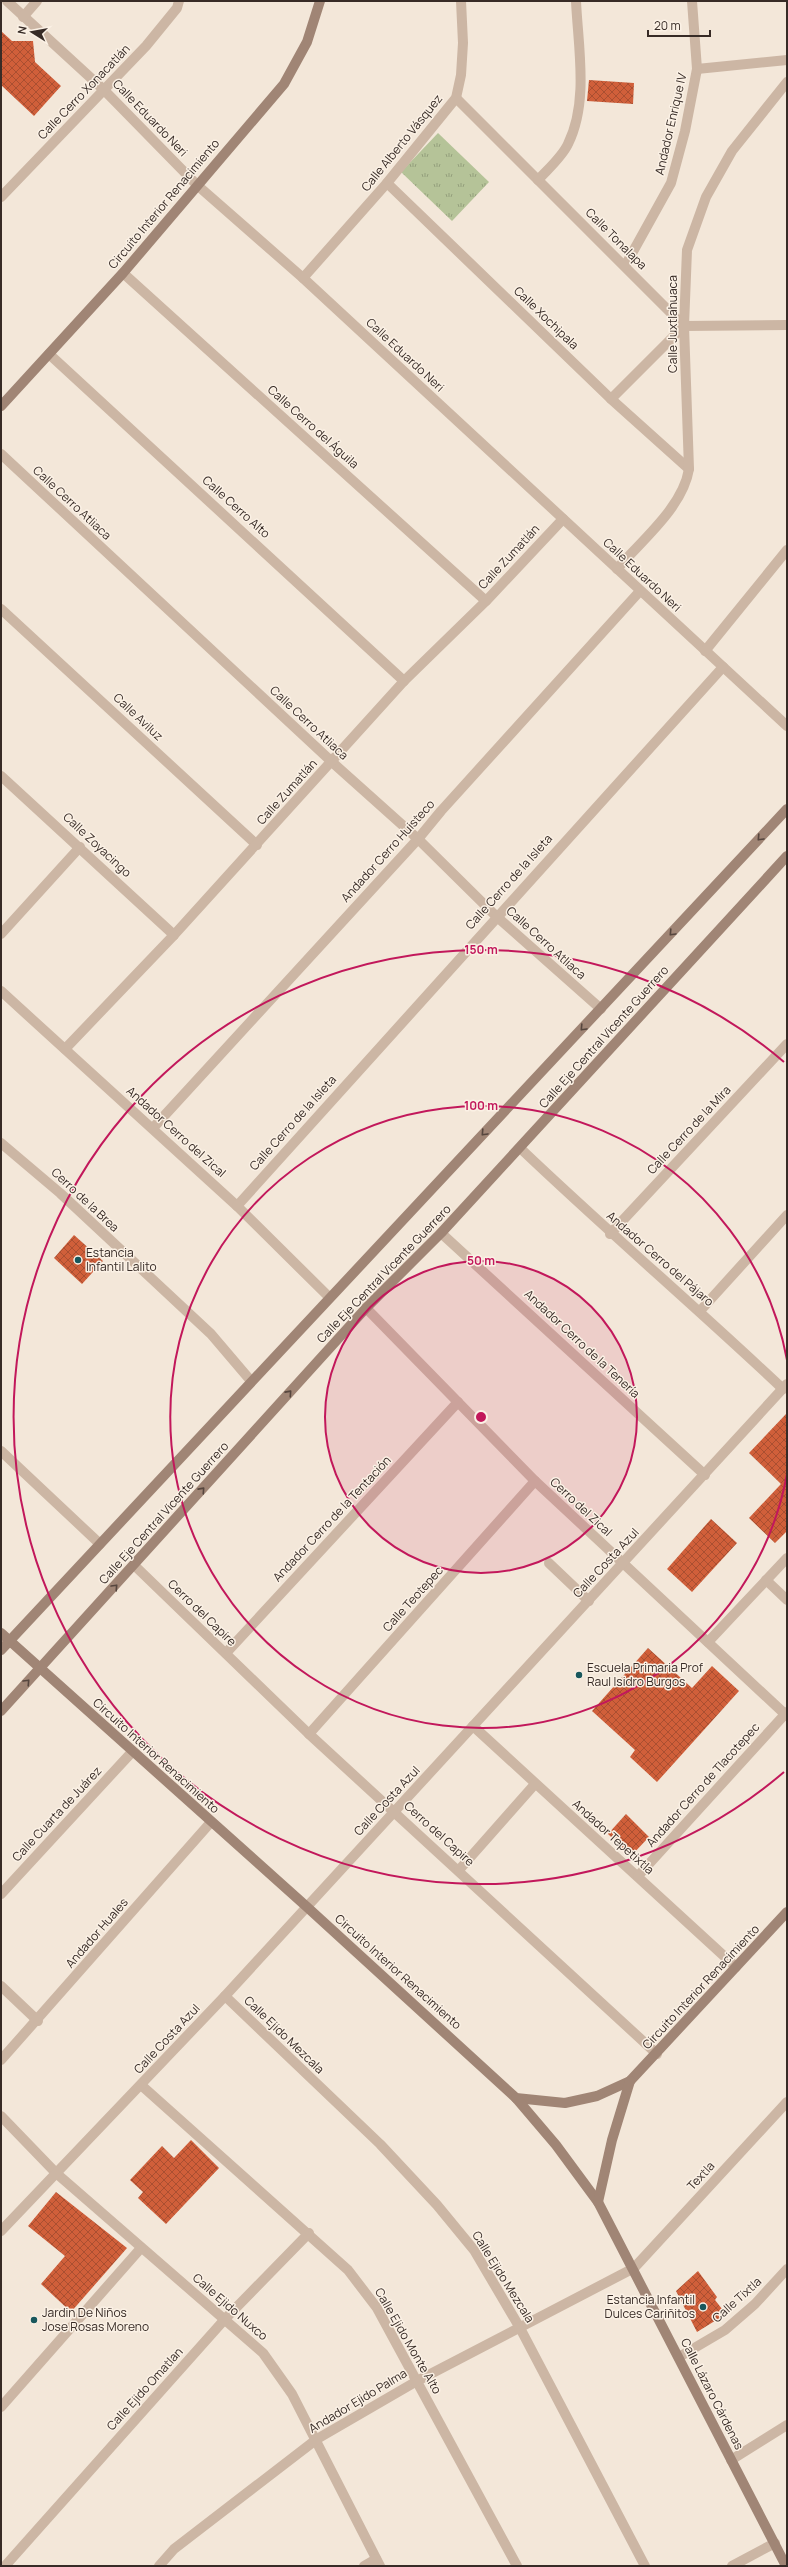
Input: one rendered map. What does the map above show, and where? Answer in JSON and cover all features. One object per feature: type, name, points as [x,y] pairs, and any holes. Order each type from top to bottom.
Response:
[{"type":"main road","name":"Circuito Interior Renacimiento","points":[[1,406],[123,273],[284,84],[307,42],[320,1]]},
{"type":"main road","name":"Calle Eje Central Vicente Guerrero","points":[[1,1650],[329,1297],[601,1009],[787,809]]},
{"type":"main road","name":"Calle Eje Central Vicente Guerrero","points":[[1,1711],[135,1566],[366,1308],[441,1233],[787,856]]},
{"type":"main road","name":"Circuito Interior Renacimiento","points":[[1,1633],[132,1752],[307,1907],[516,2098],[565,2103],[596,2096],[630,2081],[657,2054],[787,1912]]},
{"type":"main road","points":[[598,2202],[612,2140],[630,2081]]},
{"type":"main road","name":"Calle Lázaro Cárdenas","points":[[516,2098],[556,2145],[598,2202],[634,2268],[731,2460],[775,2543],[784,2553],[786,2566]]},
{"type":"street","name":"Calle Eduardo Neri","points":[[7,1],[104,90],[197,185],[303,278],[787,726]]},
{"type":"street","points":[[23,17],[37,1]]},
{"type":"street","name":"Calle Cerro Xonacatlán","points":[[1,197],[146,46],[177,8],[179,1]]},
{"type":"street","name":"Calle Alberto Vásquez","points":[[303,278],[387,183],[456,98],[461,74],[463,43],[461,1]]},
{"type":"street","points":[[538,180],[568,145],[576,122],[580,86],[576,1]]},
{"type":"street","name":"Andador Enrique IV","points":[[625,266],[671,183],[685,131],[697,69],[692,1]]},
{"type":"street","points":[[697,69],[787,60]]},
{"type":"street","name":"Calle Juxtlahuaca","points":[[617,569],[678,501],[687,483],[689,469],[684,326],[687,250],[706,197],[732,151],[787,82]]},
{"type":"street","name":"Calle Tonalapa","points":[[456,98],[684,326]]},
{"type":"street","name":"Calle Xochipala","points":[[387,183],[611,399],[689,469]]},
{"type":"street","name":"Calle Cerro del Águila","points":[[123,273],[486,601]]},
{"type":"street","points":[[611,399],[684,326],[787,325]]},
{"type":"street","name":"Calle Cerro Alto","points":[[49,354],[404,681]]},
{"type":"street","name":"Calle Cerro Atliaca","points":[[1,454],[332,762],[418,839],[496,916],[601,1009]]},
{"type":"street","name":"Calle Zumatlán","points":[[65,1050],[257,845],[404,681],[486,601],[563,519]]},
{"type":"street","points":[[705,651],[787,550]]},
{"type":"street","name":"Andador Cerro Huisteco","points":[[153,1128],[418,839],[441,811],[640,591]]},
{"type":"street","name":"Calle Aviluz","points":[[1,608],[257,845]]},
{"type":"street","name":"Calle Cerro de la Isleta","points":[[237,1206],[496,916],[723,666]]},
{"type":"street","name":"Calle Zoyacingo","points":[[1,776],[174,935]]},
{"type":"street","points":[[1,934],[80,847]]},
{"type":"street","name":"Andador Cerro del Zical","points":[[1,991],[237,1206],[329,1297]]},
{"type":"street","name":"Calle Cerro de la Mira","points":[[610,1234],[787,1044]]},
{"type":"street","name":"Cerro de la Brea","points":[[1,1143],[60,1193],[211,1334],[251,1381]]},
{"type":"street","name":"Andador Cerro del Pájaro","points":[[520,1148],[610,1234],[785,1387]]},
{"type":"street","points":[[700,1312],[787,1215]]},
{"type":"street","name":"Andador Cerro de la Tenería","points":[[441,1233],[705,1475]]},
{"type":"street","name":"Cerro del Zical","points":[[366,1308],[536,1481],[623,1564],[786,1714]]},
{"type":"street","name":"Calle Costa Azul","points":[[1,2231],[225,1996],[785,1387]]},
{"type":"street","name":"Andador Cerro de la Tentación","points":[[226,1653],[458,1402]]},
{"type":"street","points":[[1,1451],[100,1544]]},
{"type":"street","name":"Calle Teotepec","points":[[309,1734],[536,1481]]},
{"type":"street","points":[[708,1642],[787,1558]]},
{"type":"street","points":[[549,1563],[589,1601]]},
{"type":"street","name":"Cerro del Capire","points":[[135,1566],[309,1734],[657,2054]]},
{"type":"street","points":[[766,1580],[787,1600]]},
{"type":"street","name":"Andador Cerro de Tlacotepec","points":[[638,1876],[786,1714]]},
{"type":"street","name":"Andador Tepetixtla","points":[[473,1726],[736,1967]]},
{"type":"street","name":"Calle Cuarta de Juárez","points":[[1,1894],[132,1752]]},
{"type":"street","points":[[458,1870],[535,1784]]},
{"type":"street","name":"Andador Huales","points":[[1,2060],[38,2021],[211,1822]]},
{"type":"street","points":[[1,1986],[38,2021]]},
{"type":"street","name":"Calle Ejido Mezcala","points":[[225,1996],[380,2144],[437,2205],[474,2250],[520,2328],[646,2566]]},
{"type":"street","name":"Calle Ejido Monte Alto","points":[[141,2085],[309,2233],[348,2270],[372,2302],[417,2381],[517,2566]]},
{"type":"street","name":"Textla","points":[[634,2268],[787,2102]]},
{"type":"street","name":"Calle Ejido Nuxco","points":[[1,2116],[56,2173],[263,2353],[292,2394],[317,2439],[378,2562]]},
{"type":"street","name":"Calle Ejido Omatlan","points":[[5,2566],[225,2319],[309,2233]]},
{"type":"street","points":[[1,2407],[141,2248]]},
{"type":"street","name":"Andador Ejido Palma","points":[[158,2566],[174,2549],[317,2439],[417,2381],[634,2268]]},
{"type":"street","name":"Calle Tixtla","points":[[679,2357],[725,2330],[755,2304],[787,2269]]},
{"type":"street","points":[[731,2460],[787,2425]]},
{"type":"street","points":[[732,2566],[775,2543]]},
{"type":"street","points":[[364,2566],[378,2562]]},
{"type":"green space","points":[[438,133],[489,182],[452,221],[401,172]]},
{"type":"building","points":[[1,31],[12,41],[33,41],[35,62],[61,86],[34,116],[1,85]]},
{"type":"building","points":[[589,80],[634,83],[633,104],[587,101]]},
{"type":"building","name":"Estancia Infantil Lalito","points":[[74,1235],[103,1261],[82,1284],[54,1258]]},
{"type":"building","points":[[787,1413],[787,1531],[775,1543],[749,1518],[781,1484],[749,1453]]},
{"type":"building","points":[[711,1519],[737,1543],[692,1592],[667,1569]]},
{"type":"building","points":[[648,1648],[692,1688],[712,1666],[739,1691],[657,1782],[630,1757],[635,1750],[592,1711]]},
{"type":"building","points":[[626,1814],[649,1837],[631,1856],[608,1834]]},
{"type":"building","points":[[191,2140],[219,2168],[166,2224],[138,2198],[143,2192],[130,2180],[162,2146],[174,2158]]},
{"type":"building","points":[[56,2192],[127,2248],[71,2312],[41,2284],[65,2256],[28,2226]]},
{"type":"building","name":"Estancia Infantil Dulces Cariñitos","points":[[698,2271],[717,2297],[715,2300],[726,2314],[697,2332],[676,2291]]},
{"type":"place","name":"Estancia Infantil Lalito","points":[[78,1260]]},
{"type":"place","name":"Escuela Primaria Prof Raul Isidro Burgos","points":[[579,1675]]},
{"type":"place","name":"Estancia Infantil Dulces Cariñitos","points":[[703,2307]]},
{"type":"place","name":"Jardin De Niños Jose Rosas Moreno","points":[[34,2320]]}]
